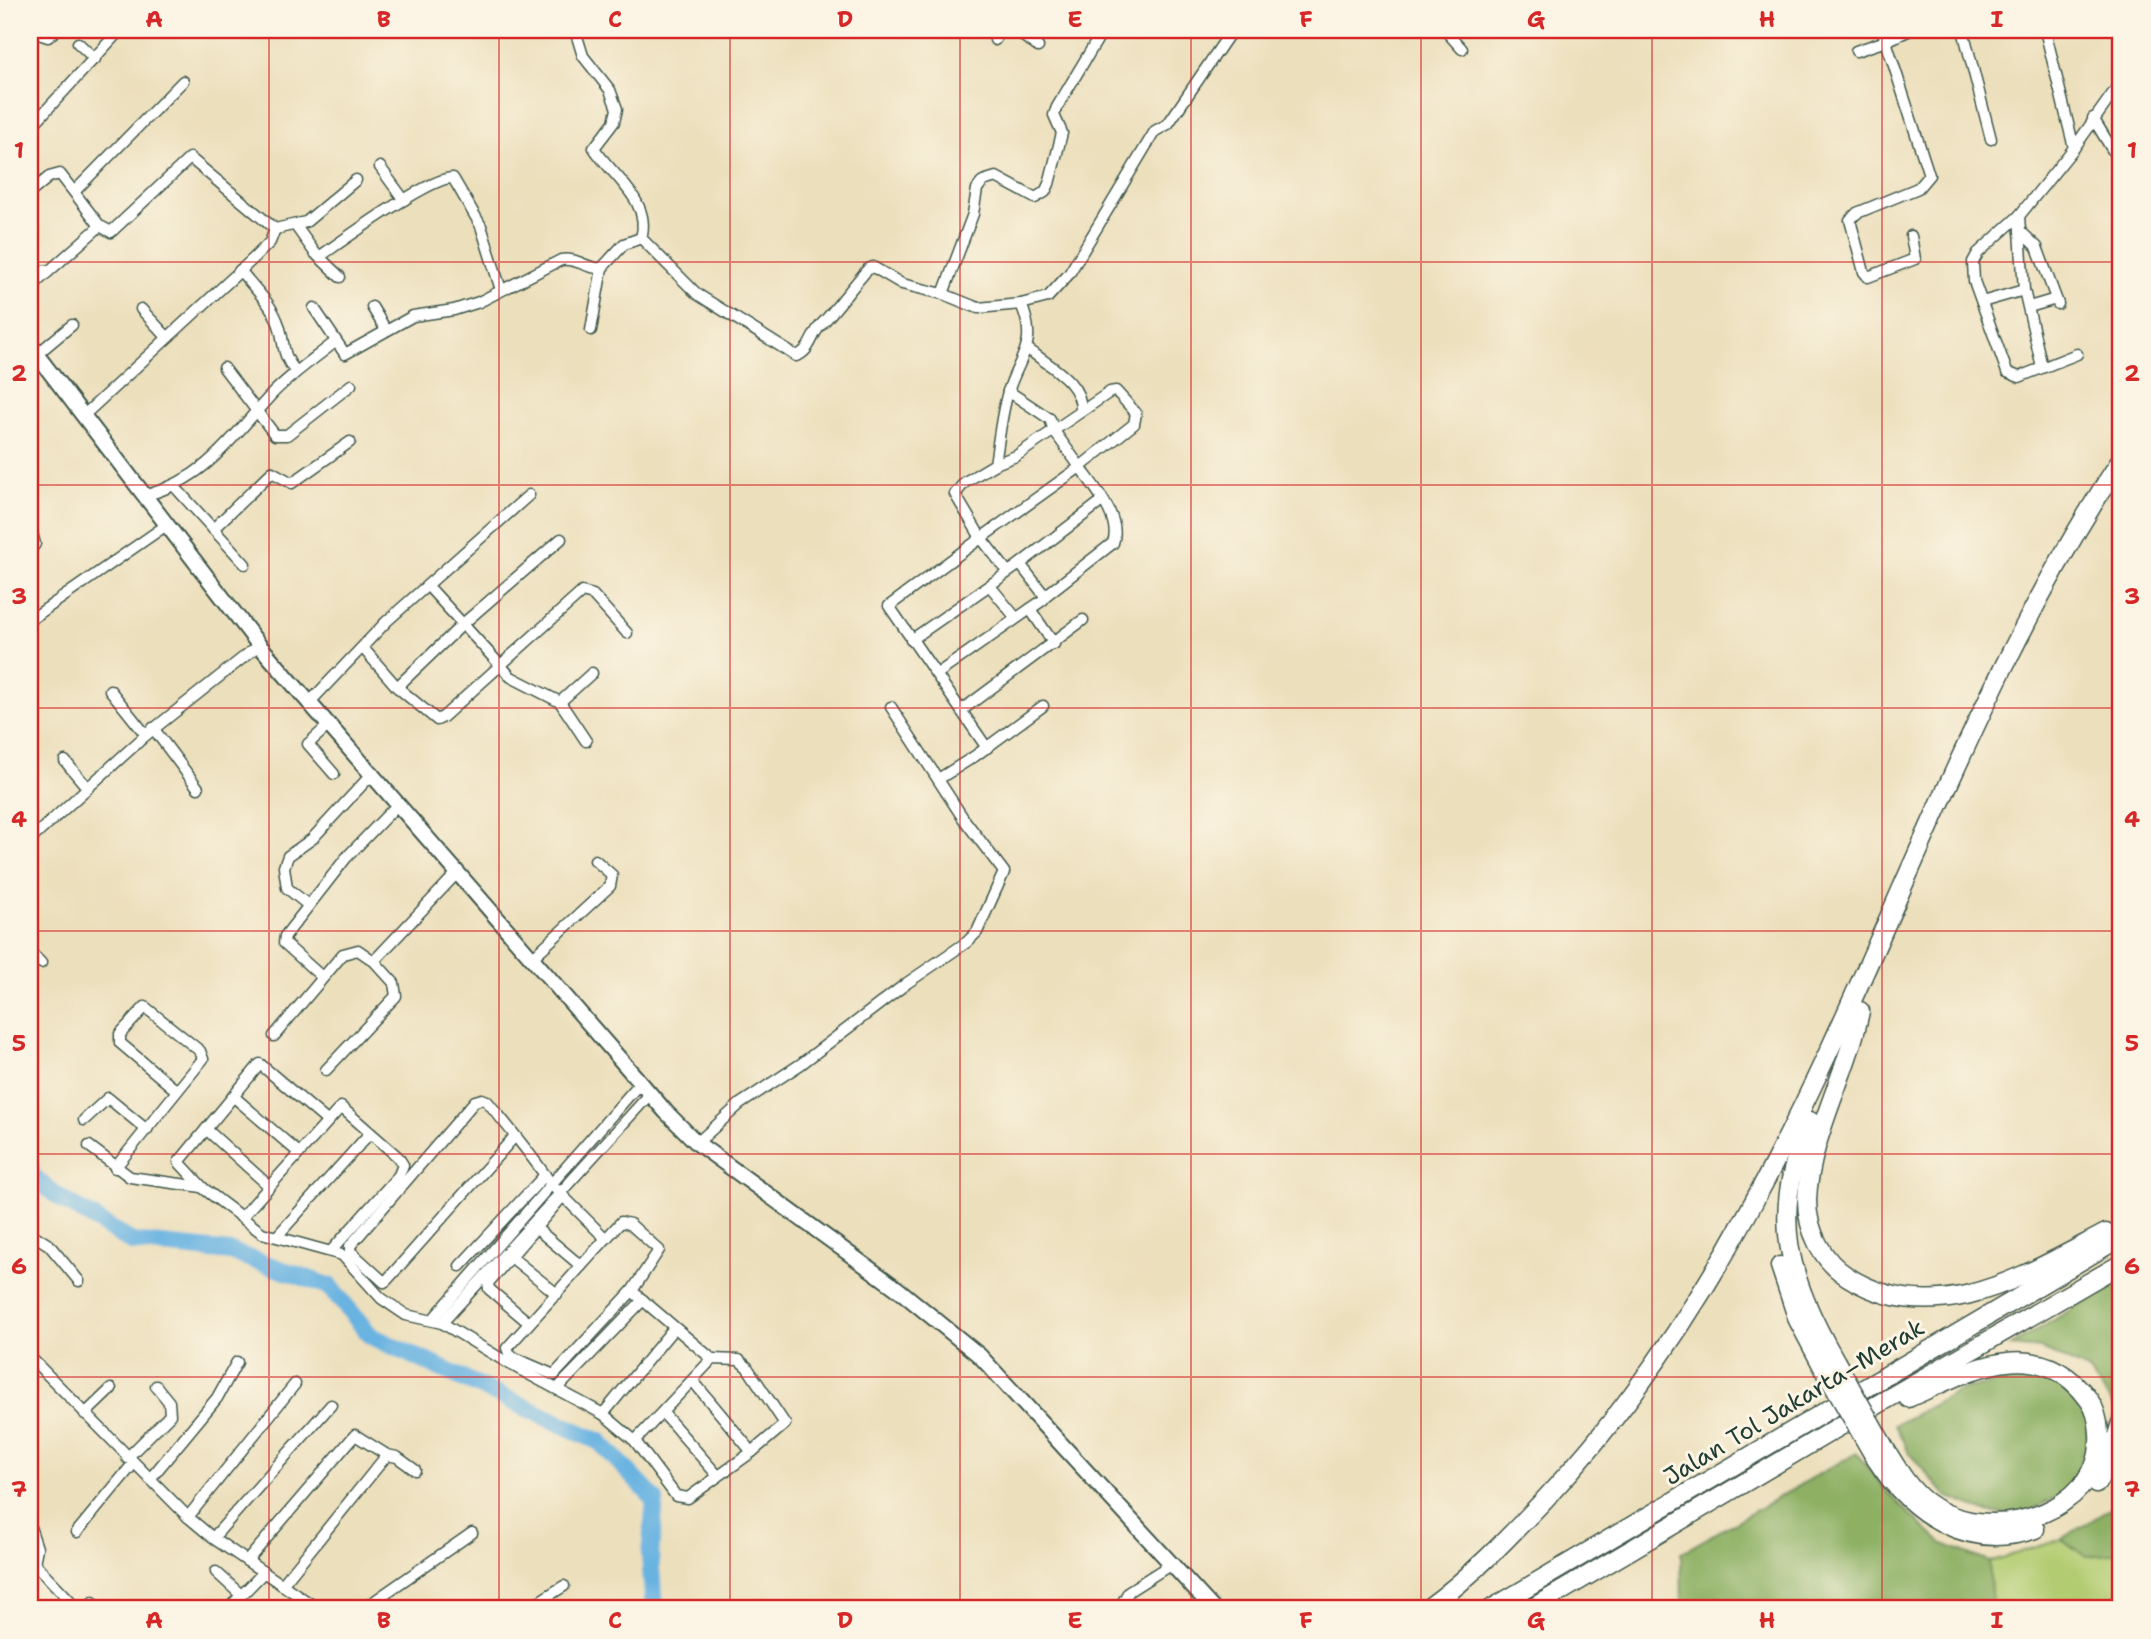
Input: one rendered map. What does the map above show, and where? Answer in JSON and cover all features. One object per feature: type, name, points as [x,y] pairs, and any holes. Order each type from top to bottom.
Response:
[{"type":"highway","points":[[1427,1609],[1507,1539],[1581,1461],[1647,1377],[1697,1302],[1781,1155],[1983,715],[2045,588],[2121,460]]},
{"type":"highway","points":[[1830,1366],[1794,1276],[1785,1218],[1789,1178],[1801,1140],[1936,834],[1997,704],[2076,551],[2121,476]]},
{"type":"highway","points":[[1860,1011],[1856,1034],[1815,1156],[1807,1199],[1816,1241],[1828,1259],[1843,1273],[1867,1287],[1902,1297],[1923,1300],[1959,1298],[2006,1284],[2121,1225]]},
{"type":"highway","points":[[1781,1155],[1775,1221],[1780,1269],[1798,1320],[1830,1366],[1900,1494],[1937,1522],[1973,1532],[2012,1534],[2046,1525],[2082,1500],[2108,1464],[2121,1423]]},
{"type":"highway","name":"Jalan Tol Jakarta–Merak","points":[[1491,1609],[2121,1237]]},
{"type":"highway","name":"Jalan Tol Jakarta–Merak","points":[[1531,1609],[2121,1264]]},
{"type":"highway","points":[[1830,1432],[1975,1369],[2018,1361],[2038,1362],[2065,1375],[2093,1405],[2098,1423],[2096,1464],[2081,1485],[2054,1508],[2016,1521],[1980,1521],[1941,1511],[1917,1493],[1881,1456]]},
{"type":"street","points":[[30,31],[48,37],[56,30]]},
{"type":"street","points":[[30,128],[120,30]]},
{"type":"street","points":[[575,30],[583,56],[611,90],[617,109],[614,121],[594,148],[638,205],[645,222],[641,238]]},
{"type":"street","points":[[995,40],[1001,30]]},
{"type":"street","points":[[1015,30],[1038,47]]},
{"type":"street","points":[[943,294],[974,214],[977,190],[983,181],[996,177],[1035,198],[1045,192],[1062,133],[1054,116],[1057,107],[1103,30]]},
{"type":"street","points":[[641,238],[697,294],[796,356],[804,352],[818,328],[834,314],[868,269],[873,267],[902,284],[943,294],[978,308],[1021,304],[1048,297],[1056,291],[1130,167],[1157,128],[1168,124],[1231,30]]},
{"type":"street","points":[[1445,30],[1462,49]]},
{"type":"street","points":[[1882,30],[1929,175],[1919,188],[1852,216],[1850,224],[1866,275],[1871,277],[1915,259],[1911,236]]},
{"type":"street","points":[[1856,51],[1910,30]]},
{"type":"street","points":[[1963,30],[1991,139]]},
{"type":"street","points":[[2045,30],[2074,148]]},
{"type":"street","points":[[78,43],[95,60]]},
{"type":"street","points":[[75,191],[183,82]]},
{"type":"street","points":[[2077,354],[2019,377],[2007,372],[1974,281],[1973,262],[1978,253],[2019,216],[2074,148],[2121,82]]},
{"type":"street","points":[[2093,118],[2121,164]]},
{"type":"street","points":[[30,192],[58,173],[75,191],[100,226],[106,232],[114,231],[190,158],[275,229]]},
{"type":"street","points":[[380,167],[404,201]]},
{"type":"street","points":[[318,257],[445,177],[453,178],[481,226],[501,290]]},
{"type":"street","points":[[275,229],[306,222],[356,180]]},
{"type":"street","points":[[2019,216],[2024,290],[2042,368]]},
{"type":"street","points":[[295,225],[318,257],[340,277]]},
{"type":"street","points":[[30,288],[100,226]]},
{"type":"street","points":[[83,416],[270,242],[275,229]]},
{"type":"street","points":[[2020,231],[2037,247],[2057,302],[2029,307]]},
{"type":"street","points":[[591,330],[602,268],[624,244],[641,238]]},
{"type":"street","points":[[314,308],[345,354],[413,316],[454,310],[561,260],[569,258],[596,269],[602,268]]},
{"type":"street","points":[[30,271],[48,271]]},
{"type":"street","points":[[240,271],[273,311],[278,321],[285,359],[296,372]]},
{"type":"street","points":[[1982,302],[2024,290]]},
{"type":"street","points":[[995,464],[1008,391],[1028,349],[1028,325],[1021,304]]},
{"type":"street","points":[[372,307],[386,330]]},
{"type":"street","points":[[141,309],[167,337]]},
{"type":"street","points":[[72,325],[33,350],[147,495],[259,645],[645,1089],[698,1143],[899,1290],[980,1356],[1213,1609]]},
{"type":"street","points":[[147,495],[175,487],[206,464],[296,372],[335,342]]},
{"type":"street","points":[[1028,349],[1074,385],[1081,398],[1081,411]]},
{"type":"street","points":[[225,368],[258,410],[267,427],[275,435],[281,436],[326,407],[351,385]]},
{"type":"street","points":[[937,674],[1030,609],[1113,543],[1114,524],[1102,501],[1054,431],[1050,419],[1008,391]]},
{"type":"street","points":[[987,748],[890,611],[892,601],[981,538],[1080,467],[1134,424],[1137,418],[1130,403],[1116,391],[1081,411],[1016,456],[995,464],[965,482],[955,494],[981,538],[1007,571]]},
{"type":"street","points":[[213,529],[272,472],[292,483],[350,442]]},
{"type":"street","points":[[175,487],[245,564]]},
{"type":"street","points":[[308,704],[387,621],[529,495]]},
{"type":"street","points":[[911,640],[990,586],[1102,501]]},
{"type":"street","points":[[30,620],[168,524]]},
{"type":"street","points":[[30,526],[35,544],[30,550]]},
{"type":"street","points":[[397,687],[464,623],[561,539]]},
{"type":"street","points":[[1020,564],[1045,596]]},
{"type":"street","points":[[428,586],[499,665],[524,686],[560,702],[586,741]]},
{"type":"street","points":[[990,586],[1016,618]]},
{"type":"street","points":[[363,648],[397,687],[437,720],[443,718],[582,592],[593,595],[627,633]]},
{"type":"street","points":[[1030,609],[1054,644]]},
{"type":"street","points":[[962,710],[1083,620]]},
{"type":"street","points":[[30,840],[86,786],[150,731],[259,645]]},
{"type":"street","points":[[560,702],[592,673]]},
{"type":"street","points":[[110,690],[150,731],[198,788]]},
{"type":"street","points":[[940,778],[987,748],[1043,706]]},
{"type":"street","points":[[698,1143],[740,1104],[801,1064],[977,932],[1004,872],[963,818],[940,778],[891,707]]},
{"type":"street","points":[[329,725],[308,744],[334,774]]},
{"type":"street","points":[[65,761],[86,786]]},
{"type":"street","points":[[308,905],[287,888],[284,867],[288,856],[312,839],[373,773]]},
{"type":"street","points":[[322,977],[284,943],[285,936],[346,858],[399,803]]},
{"type":"street","points":[[532,958],[610,886],[612,875],[595,860]]},
{"type":"street","points":[[374,961],[457,873]]},
{"type":"street","points":[[274,1036],[343,954],[351,949],[358,950],[374,961],[394,983],[396,996],[326,1070]]},
{"type":"street","points":[[30,952],[41,963]]},
{"type":"street","points":[[115,1168],[203,1059],[202,1054],[145,1007],[120,1034],[120,1043],[177,1091]]},
{"type":"street","points":[[327,1121],[260,1064],[179,1162],[203,1188],[262,1233],[332,1250],[348,1260],[382,1298],[406,1315],[421,1320],[438,1321],[603,1414],[635,1441],[676,1496],[688,1497],[782,1429],[784,1420],[739,1360],[712,1359],[632,1291]]},
{"type":"street","points":[[569,1172],[612,1114],[645,1089]]},
{"type":"street","points":[[438,1321],[554,1187],[624,1124],[645,1089]]},
{"type":"street","points":[[233,1096],[299,1153]]},
{"type":"street","points":[[84,1120],[108,1098],[147,1130]]},
{"type":"street","points":[[515,1136],[387,1280],[384,1282],[378,1279],[350,1251],[350,1246],[475,1101],[487,1101],[515,1136],[554,1187],[605,1238]]},
{"type":"street","points":[[242,1217],[341,1107],[398,1157],[402,1170],[332,1250]]},
{"type":"street","points":[[612,1114],[624,1124]]},
{"type":"street","points":[[206,1129],[269,1186]]},
{"type":"street","points":[[278,1235],[370,1133]]},
{"type":"street","points":[[89,1146],[130,1177],[203,1188]]},
{"type":"street","points":[[529,1323],[489,1289],[491,1279],[537,1229],[554,1187]]},
{"type":"street","points":[[460,1266],[554,1187]]},
{"type":"street","points":[[621,1222],[626,1222],[658,1246],[657,1255],[632,1291],[554,1375],[507,1352],[529,1323],[605,1238],[621,1222]]},
{"type":"street","points":[[537,1229],[581,1266]]},
{"type":"street","points":[[30,1233],[49,1245],[79,1281]]},
{"type":"street","points":[[511,1257],[557,1294]]},
{"type":"street","points":[[557,1389],[643,1300]]},
{"type":"street","points":[[603,1414],[674,1328]]},
{"type":"street","points":[[30,1357],[188,1517],[213,1538],[318,1609]]},
{"type":"street","points":[[635,1441],[712,1359]]},
{"type":"street","points":[[150,1479],[217,1398],[237,1363]]},
{"type":"street","points":[[693,1381],[752,1452]]},
{"type":"street","points":[[188,1517],[295,1384]]},
{"type":"street","points":[[77,1532],[130,1461],[170,1415],[169,1402],[156,1386]]},
{"type":"street","points":[[85,1414],[111,1389]]},
{"type":"street","points":[[213,1538],[331,1405]]},
{"type":"street","points":[[663,1413],[718,1476]]},
{"type":"street","points":[[247,1561],[355,1435],[387,1455],[397,1457],[415,1470]]},
{"type":"street","points":[[282,1585],[387,1455]]},
{"type":"street","points":[[30,1527],[37,1548],[32,1564],[78,1609]]},
{"type":"street","points":[[363,1609],[472,1533]]},
{"type":"street","points":[[1119,1609],[1129,1591],[1173,1563]]},
{"type":"street","points":[[216,1572],[241,1595]]},
{"type":"street","points":[[228,1609],[264,1572]]},
{"type":"street","points":[[527,1609],[564,1586]]},
{"type":"green space","points":[[2121,1280],[2121,1356],[2116,1409],[2088,1370],[2042,1349],[2010,1346]]},
{"type":"green space","points":[[2031,1376],[2075,1389],[2096,1428],[2089,1461],[2061,1495],[2020,1516],[1986,1512],[1946,1496],[1909,1453],[1895,1425],[1961,1390]]},
{"type":"green space","points":[[1856,1453],[1890,1495],[1941,1543],[1989,1562],[1992,1609],[1682,1609],[1681,1553]]},
{"type":"green space","points":[[2121,1502],[2121,1553],[2085,1556],[2062,1539]]},
{"type":"green space","points":[[2062,1539],[2085,1556],[2121,1553],[2121,1595],[2059,1609],[1992,1609],[1989,1562]]},
{"type":"waterway","points":[[30,1167],[32,1176],[60,1198],[132,1242],[231,1252],[329,1286],[371,1336],[600,1442],[655,1500],[650,1555],[654,1609]]}]
